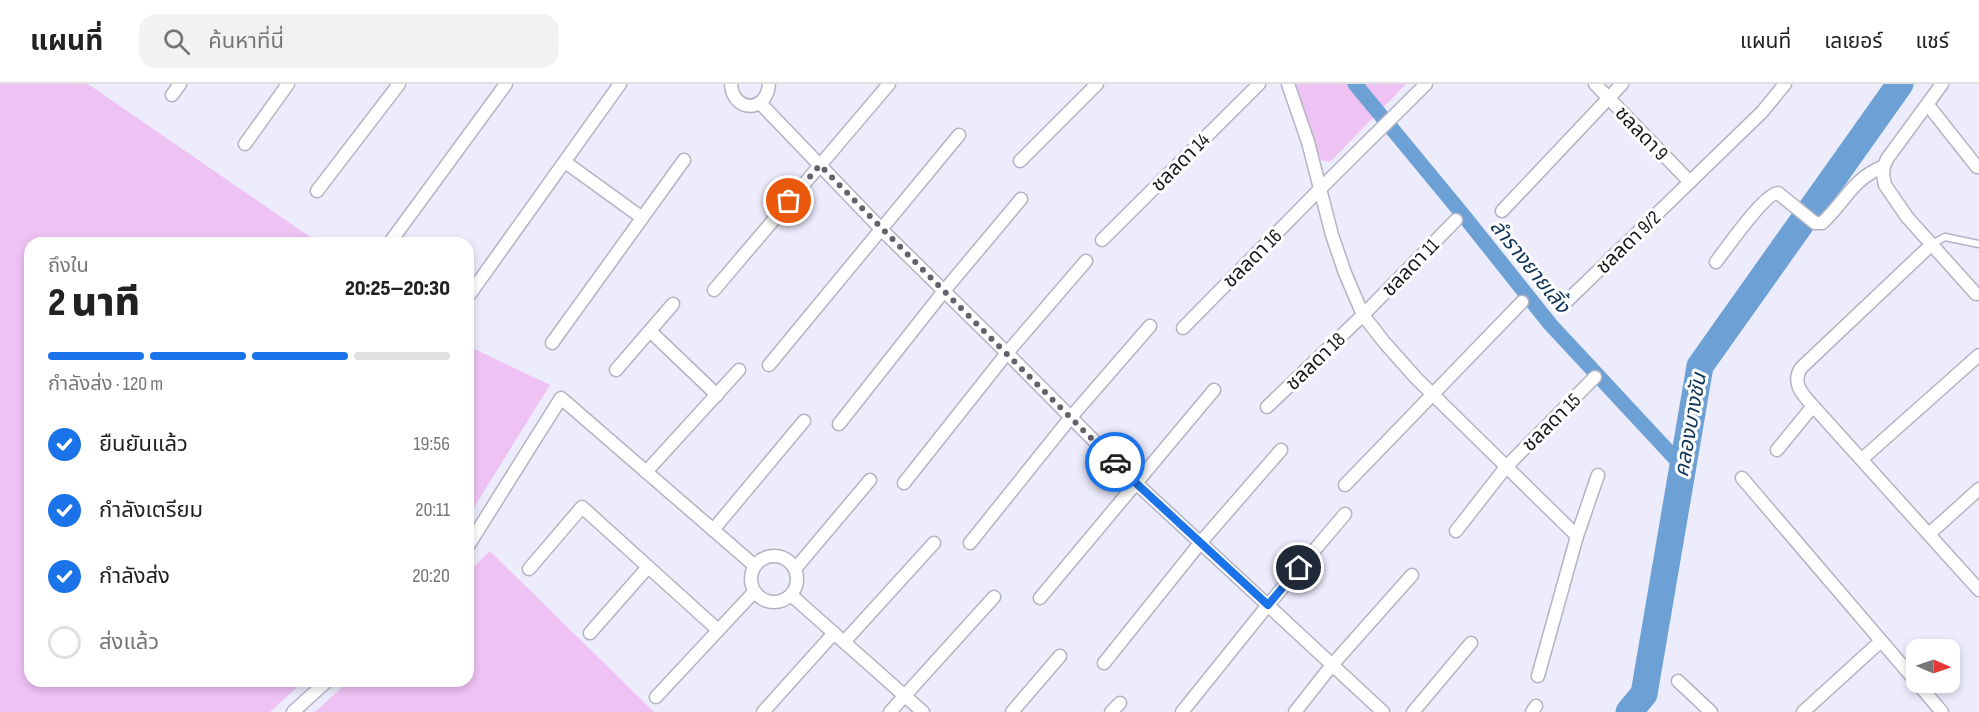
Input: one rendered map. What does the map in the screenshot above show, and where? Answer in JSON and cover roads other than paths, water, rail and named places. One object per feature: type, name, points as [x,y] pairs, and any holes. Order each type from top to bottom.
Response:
[{"type":"street","points":[[172,95],[180,84]]},
{"type":"street","points":[[245,144],[288,84]]},
{"type":"street","points":[[317,191],[399,84]]},
{"type":"street","points":[[394,237],[506,84]]},
{"type":"street","points":[[474,288],[620,84]]},
{"type":"street","points":[[730,84],[736,100],[744,105],[752,106],[760,103],[767,96],[769,84]]},
{"type":"street","points":[[714,290],[889,84]]},
{"type":"street","points":[[1020,161],[1097,84]]},
{"type":"street","name":"ชลลดา 14","points":[[1101,240],[1259,84]]},
{"type":"street","points":[[1288,84],[1308,142],[1332,236],[1363,315],[1384,342],[1433,395],[1577,536]]},
{"type":"street","name":"ชลลดา 16","points":[[1182,328],[1426,84]]},
{"type":"street","name":"ชลลดา 9","points":[[1595,84],[1690,182]]},
{"type":"street","points":[[1502,211],[1622,84]]},
{"type":"street","name":"ชลลดา 9/2","points":[[1566,302],[1762,112],[1785,84]]},
{"type":"street","points":[[1942,84],[1884,166],[1882,175],[1885,185],[1907,217],[1976,294]]},
{"type":"street","points":[[760,103],[881,228],[1137,484],[1383,712]]},
{"type":"street","points":[[1928,105],[1977,167]]},
{"type":"street","points":[[769,365],[959,135]]},
{"type":"street","points":[[552,343],[684,160]]},
{"type":"street","points":[[565,162],[641,218]]},
{"type":"street","points":[[1716,262],[1772,194],[1778,193],[1815,223],[1822,223],[1860,179],[1884,166]]},
{"type":"street","points":[[839,424],[944,291],[1021,199]]},
{"type":"street","name":"ชลลดา 11","points":[[1363,315],[1456,220]]},
{"type":"street","points":[[1931,245],[1801,368],[1797,374],[1798,387],[1812,406],[1979,590]]},
{"type":"street","points":[[904,483],[1007,352],[1086,261]]},
{"type":"street","points":[[1346,485],[1522,302]]},
{"type":"street","points":[[616,370],[673,304]]},
{"type":"street","name":"ชลลดา 18","points":[[1268,406],[1363,315]]},
{"type":"street","points":[[970,543],[1071,417],[1150,326]]},
{"type":"street","points":[[650,331],[717,395]]},
{"type":"street","points":[[1862,459],[1979,355]]},
{"type":"street","points":[[646,472],[739,370]]},
{"type":"street","name":"ชลลดา 15","points":[[1456,531],[1506,467],[1595,377]]},
{"type":"street","points":[[1040,598],[1214,390]]},
{"type":"street","points":[[474,536],[561,398],[755,566]]},
{"type":"street","points":[[1778,450],[1812,406]]},
{"type":"street","points":[[713,530],[804,422]]},
{"type":"street","points":[[1104,663],[1201,542],[1281,450]]},
{"type":"street","points":[[1538,676],[1577,536],[1598,475]]},
{"type":"street","points":[[1742,478],[1881,641],[1936,710]]},
{"type":"street","points":[[795,569],[870,480]]},
{"type":"street","points":[[1929,534],[1979,489]]},
{"type":"street","points":[[528,569],[582,507],[718,630]]},
{"type":"street","points":[[1182,712],[1345,514]]},
{"type":"street","points":[[844,642],[934,543]]},
{"type":"street","points":[[769,556],[784,558],[795,569],[796,585],[790,595],[781,601],[766,601],[754,592],[751,577],[755,566],[762,559],[769,556]]},
{"type":"street","points":[[590,633],[648,567]]},
{"type":"street","points":[[1295,712],[1332,665],[1412,575]]},
{"type":"street","points":[[656,697],[754,592]]},
{"type":"street","points":[[790,595],[923,712]]},
{"type":"street","points":[[890,712],[994,597]]},
{"type":"street","points":[[763,712],[834,633]]},
{"type":"street","points":[[1803,712],[1881,641]]},
{"type":"street","points":[[1413,712],[1471,643]]},
{"type":"street","points":[[1012,712],[1060,656]]},
{"type":"street","points":[[1678,681],[1711,712]]},
{"type":"street","points":[[293,712],[320,687]]},
{"type":"lane","points":[[1931,245],[1945,237],[1979,244]]},
{"type":"waterway","name":"ลำรางยายเลิ้ง","points":[[1355,84],[1550,324],[1683,467]]},
{"type":"waterway","name":"คลองบางชัน","points":[[1629,712],[1644,694],[1700,366],[1900,84]]}]
